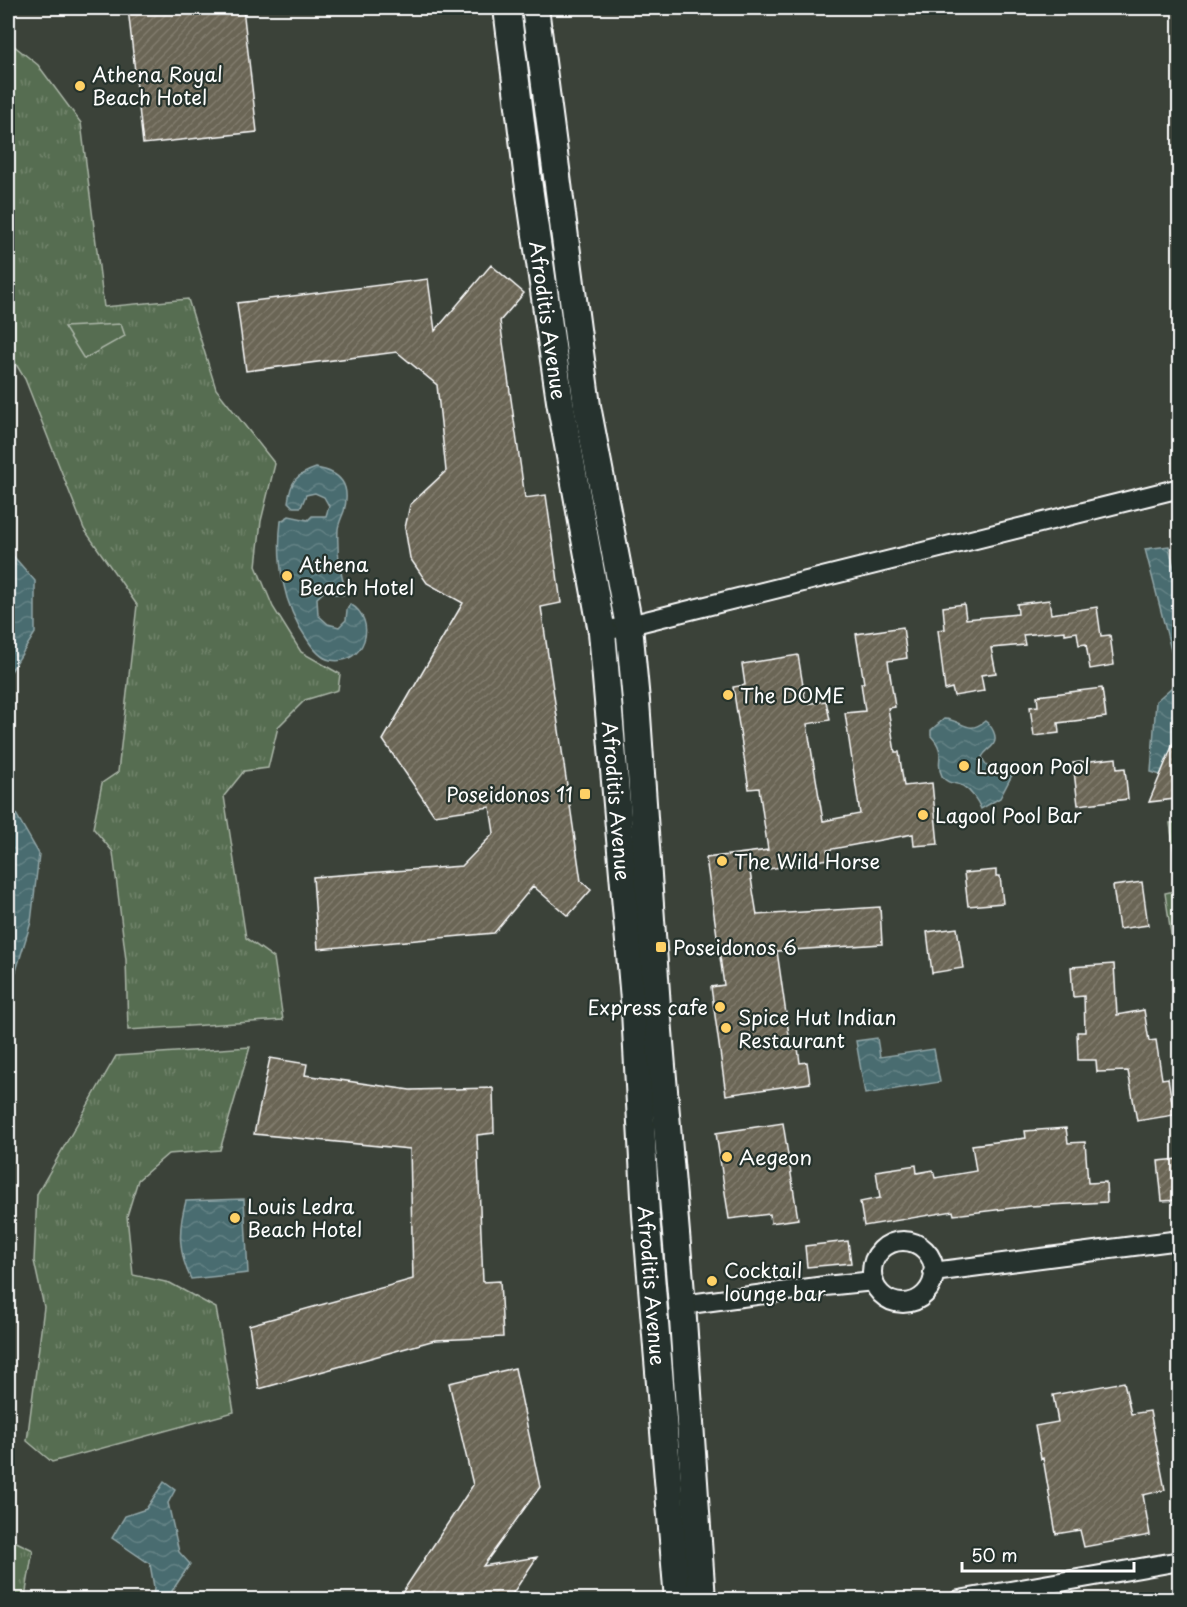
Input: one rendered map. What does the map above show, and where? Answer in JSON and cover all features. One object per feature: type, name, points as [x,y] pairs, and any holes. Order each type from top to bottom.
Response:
[{"type":"main road","name":"Afroditis Avenue","points":[[507,8],[528,180],[560,401],[602,632],[635,1011],[646,1215],[678,1599]]},
{"type":"main road","name":"Afroditis Avenue","points":[[536,8],[587,406],[629,626],[682,1305],[702,1599]]},
{"type":"street","points":[[602,632],[1179,488]]},
{"type":"street","points":[[933,1272],[1179,1240]]},
{"type":"street","points":[[897,1242],[916,1244],[923,1249],[933,1265],[933,1272],[932,1283],[927,1291],[912,1301],[894,1302],[879,1292],[874,1281],[873,1266],[876,1257],[889,1244],[897,1242]]},
{"type":"street","points":[[682,1305],[874,1281]]},
{"type":"street","points":[[959,1599],[1179,1561]]},
{"type":"green space","points":[[8,41],[38,65],[81,123],[104,307],[188,299],[216,389],[275,464],[261,521],[256,566],[273,607],[301,652],[340,674],[338,690],[305,700],[278,727],[268,768],[244,771],[224,796],[246,938],[274,958],[283,1020],[128,1030],[126,960],[113,852],[93,828],[102,783],[118,772],[137,605],[84,529],[25,379],[8,351]]},
{"type":"green space","points":[[121,324],[125,336],[84,359],[64,327]]},
{"type":"green space","points":[[1179,822],[1180,882],[1178,882],[1170,823]]},
{"type":"green space","points":[[1179,890],[1180,973],[1177,974],[1165,893]]},
{"type":"green space","points":[[250,1047],[220,1150],[168,1154],[138,1180],[127,1216],[133,1275],[170,1283],[216,1308],[234,1412],[52,1462],[27,1441],[44,1307],[34,1261],[37,1194],[116,1056]]},
{"type":"green space","points":[[8,1538],[33,1550],[25,1597],[31,1599],[8,1599]]},
{"type":"water","points":[[316,468],[338,477],[345,487],[346,494],[344,511],[338,529],[338,544],[340,567],[346,590],[343,595],[334,594],[327,589],[317,598],[318,615],[328,624],[339,627],[346,620],[350,604],[359,611],[366,631],[359,650],[342,660],[330,660],[323,657],[309,642],[292,612],[283,582],[280,552],[281,521],[289,516],[308,520],[312,516],[326,516],[329,506],[324,497],[315,493],[306,495],[301,507],[293,507],[288,502],[296,479]]},
{"type":"water","points":[[1169,546],[1179,592],[1179,681],[1145,549]]},
{"type":"water","points":[[8,550],[35,581],[35,633],[8,676]]},
{"type":"water","points":[[1179,681],[1179,781],[1151,772],[1156,701]]},
{"type":"water","name":"Lagoon Pool","points":[[944,719],[969,727],[985,721],[992,728],[995,742],[982,757],[984,762],[994,770],[1012,775],[1000,798],[981,809],[974,796],[966,788],[949,782],[942,776],[939,766],[939,748],[931,736],[931,730]]},
{"type":"water","points":[[8,800],[39,854],[31,922],[8,997]]},
{"type":"water","points":[[877,1038],[880,1057],[934,1049],[940,1082],[865,1094],[856,1041]]},
{"type":"water","points":[[244,1199],[248,1273],[191,1279],[184,1260],[181,1241],[186,1201]]},
{"type":"water","points":[[164,1482],[175,1490],[168,1503],[179,1552],[190,1564],[172,1591],[173,1599],[153,1599],[154,1587],[150,1564],[112,1538],[125,1516],[146,1509]]},
{"type":"building","points":[[128,8],[243,8],[257,132],[143,144]]},
{"type":"building","points":[[491,265],[524,293],[500,321],[525,498],[546,495],[561,603],[541,607],[581,881],[591,890],[568,916],[533,886],[494,933],[318,949],[313,877],[462,866],[494,833],[490,807],[434,815],[383,740],[463,603],[427,583],[410,558],[405,528],[410,505],[446,471],[437,385],[397,352],[246,371],[237,303],[428,279],[435,331]]},
{"type":"building","points":[[1049,600],[1051,614],[1097,607],[1101,636],[1110,635],[1114,665],[1090,669],[1086,644],[1079,645],[1077,632],[1023,635],[1025,645],[991,648],[996,673],[981,675],[984,691],[954,696],[952,688],[945,690],[938,630],[945,629],[943,607],[964,604],[966,619],[1018,614],[1017,604]]},
{"type":"building","points":[[903,627],[907,658],[888,661],[895,707],[888,708],[895,752],[899,752],[904,786],[932,783],[938,844],[914,846],[913,834],[827,850],[829,859],[750,872],[757,915],[880,907],[882,944],[777,951],[791,1049],[798,1048],[800,1063],[807,1062],[810,1083],[726,1095],[711,987],[724,985],[706,858],[768,850],[759,788],[749,789],[733,687],[745,685],[742,664],[798,655],[806,704],[826,701],[830,720],[807,724],[823,821],[860,814],[845,713],[865,711],[861,683],[864,683],[856,634]]},
{"type":"building","points":[[1102,688],[1106,717],[1058,723],[1059,733],[1034,736],[1030,707],[1038,706],[1037,696]]},
{"type":"building","points":[[1176,737],[1178,738],[1175,799],[1149,802]]},
{"type":"building","points":[[1116,758],[1117,769],[1125,768],[1128,799],[1078,805],[1073,763]]},
{"type":"building","points":[[996,870],[996,876],[1000,876],[1003,903],[968,906],[964,873]]},
{"type":"building","points":[[1142,882],[1148,925],[1119,929],[1113,886]]},
{"type":"building","points":[[957,928],[963,968],[932,973],[927,932]]},
{"type":"building","points":[[1114,964],[1117,1015],[1144,1010],[1149,1041],[1156,1040],[1162,1079],[1168,1078],[1174,1115],[1137,1121],[1128,1071],[1097,1072],[1096,1060],[1078,1060],[1077,1032],[1085,1032],[1084,996],[1073,997],[1071,967]]},
{"type":"building","points":[[270,1058],[307,1064],[305,1075],[410,1090],[493,1088],[494,1133],[477,1135],[483,1282],[500,1281],[503,1337],[435,1340],[259,1389],[249,1325],[413,1279],[410,1149],[254,1134]]},
{"type":"building","points":[[783,1123],[798,1219],[771,1223],[770,1214],[729,1219],[716,1133]]},
{"type":"building","points":[[1066,1128],[1068,1143],[1085,1142],[1088,1183],[1106,1182],[1107,1202],[1030,1206],[954,1215],[953,1211],[864,1226],[860,1202],[880,1198],[876,1171],[916,1165],[917,1173],[933,1170],[935,1178],[976,1171],[972,1145],[1026,1138],[1025,1131]]},
{"type":"building","points":[[1179,1159],[1179,1200],[1162,1201],[1158,1161]]},
{"type":"building","points":[[848,1241],[851,1263],[807,1267],[805,1246]]},
{"type":"building","points":[[515,1368],[540,1487],[483,1566],[537,1557],[509,1599],[398,1599],[473,1485],[449,1383]]},
{"type":"building","points":[[1124,1382],[1131,1414],[1150,1411],[1165,1490],[1143,1495],[1150,1535],[1084,1547],[1080,1530],[1056,1534],[1035,1426],[1058,1422],[1053,1395]]},
{"type":"place","name":"Athena Royal Beach Hotel","points":[[80,86]]},
{"type":"place","name":"Athena Beach Hotel","points":[[287,576]]},
{"type":"place","name":"The DOME","points":[[728,695]]},
{"type":"place","name":"Lagoon Pool","points":[[964,766]]},
{"type":"place","name":"Poseidonos 11","points":[[585,794]]},
{"type":"place","name":"Lagool Pool Bar","points":[[923,815]]},
{"type":"place","name":"The Wild Horse","points":[[722,861]]},
{"type":"place","name":"Poseidonos 6","points":[[661,947]]},
{"type":"place","name":"Express cafe","points":[[720,1007]]},
{"type":"place","name":"Spice Hut Indian Restaurant","points":[[726,1028]]},
{"type":"place","name":"Aegeon","points":[[727,1157]]},
{"type":"place","name":"Louis Ledra Beach Hotel","points":[[235,1218]]},
{"type":"place","name":"Cocktail lounge bar","points":[[712,1281]]}]
